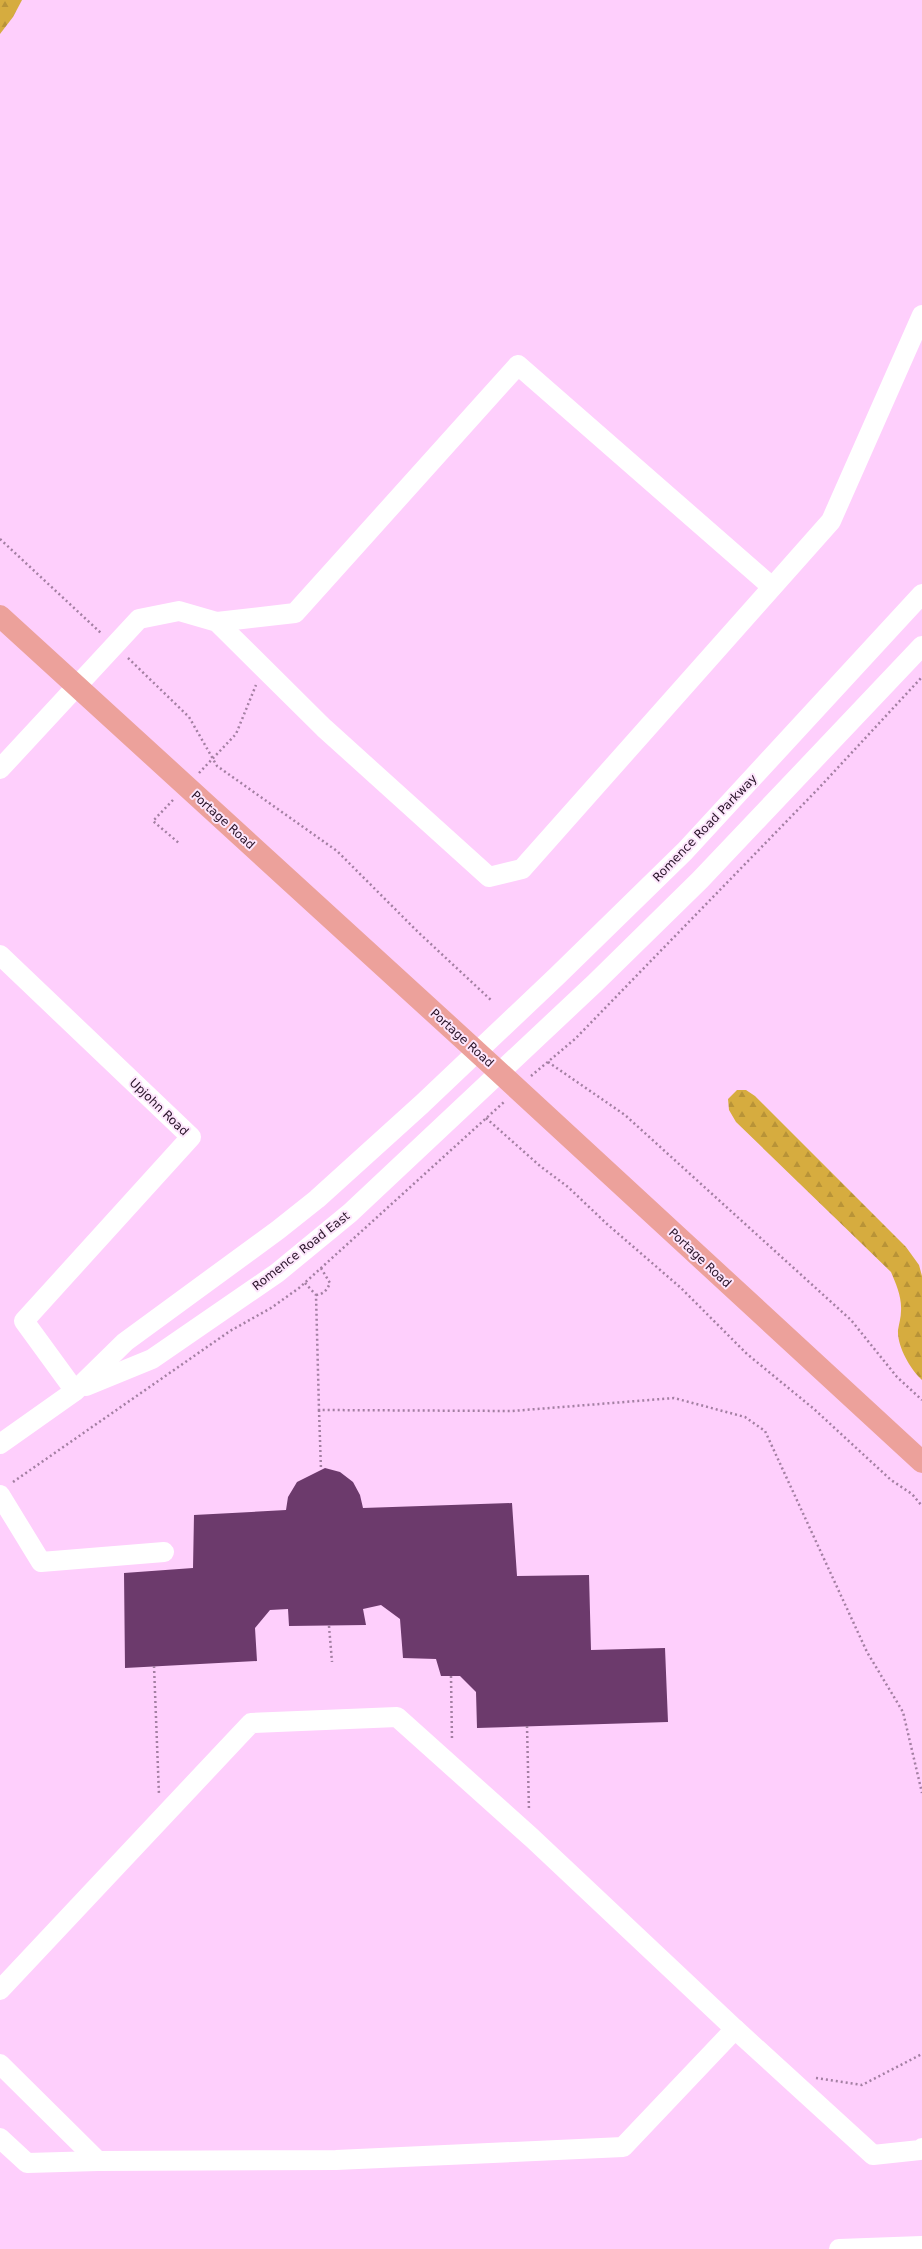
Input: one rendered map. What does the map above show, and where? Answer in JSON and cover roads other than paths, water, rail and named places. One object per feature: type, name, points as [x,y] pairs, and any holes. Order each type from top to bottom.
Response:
[{"type":"main road","name":"Portage Road","points":[[0,616],[499,1072],[922,1462]]},
{"type":"street","points":[[217,622],[324,728],[489,877],[522,869],[831,521],[922,315]]},
{"type":"street","points":[[0,769],[139,619],[179,611],[217,622],[295,613],[518,365],[772,587]]},
{"type":"street","name":"Romence Road Parkway","points":[[476,1051],[568,965],[690,846],[922,594]]},
{"type":"street","points":[[499,1072],[595,983],[700,880],[922,646]]},
{"type":"street","name":"Upjohn Road","points":[[0,955],[191,1137],[24,1321],[75,1391]]},
{"type":"street","name":"Romence Road East","points":[[0,1444],[75,1391],[125,1342],[278,1230],[317,1199],[476,1051]]},
{"type":"street","name":"Romence Road East","points":[[75,1391],[152,1359],[277,1273],[350,1213],[499,1072]]},
{"type":"street","points":[[0,1495],[41,1562],[164,1552]]},
{"type":"street","points":[[0,1990],[251,1723],[397,1717],[532,1838],[873,2155],[920,2150],[922,2148]]},
{"type":"street","points":[[0,2138],[27,2163],[98,2160],[336,2160],[622,2148],[735,2028]]},
{"type":"street","points":[[0,2064],[98,2160]]},
{"type":"street","points":[[839,2249],[922,2246]]}]
